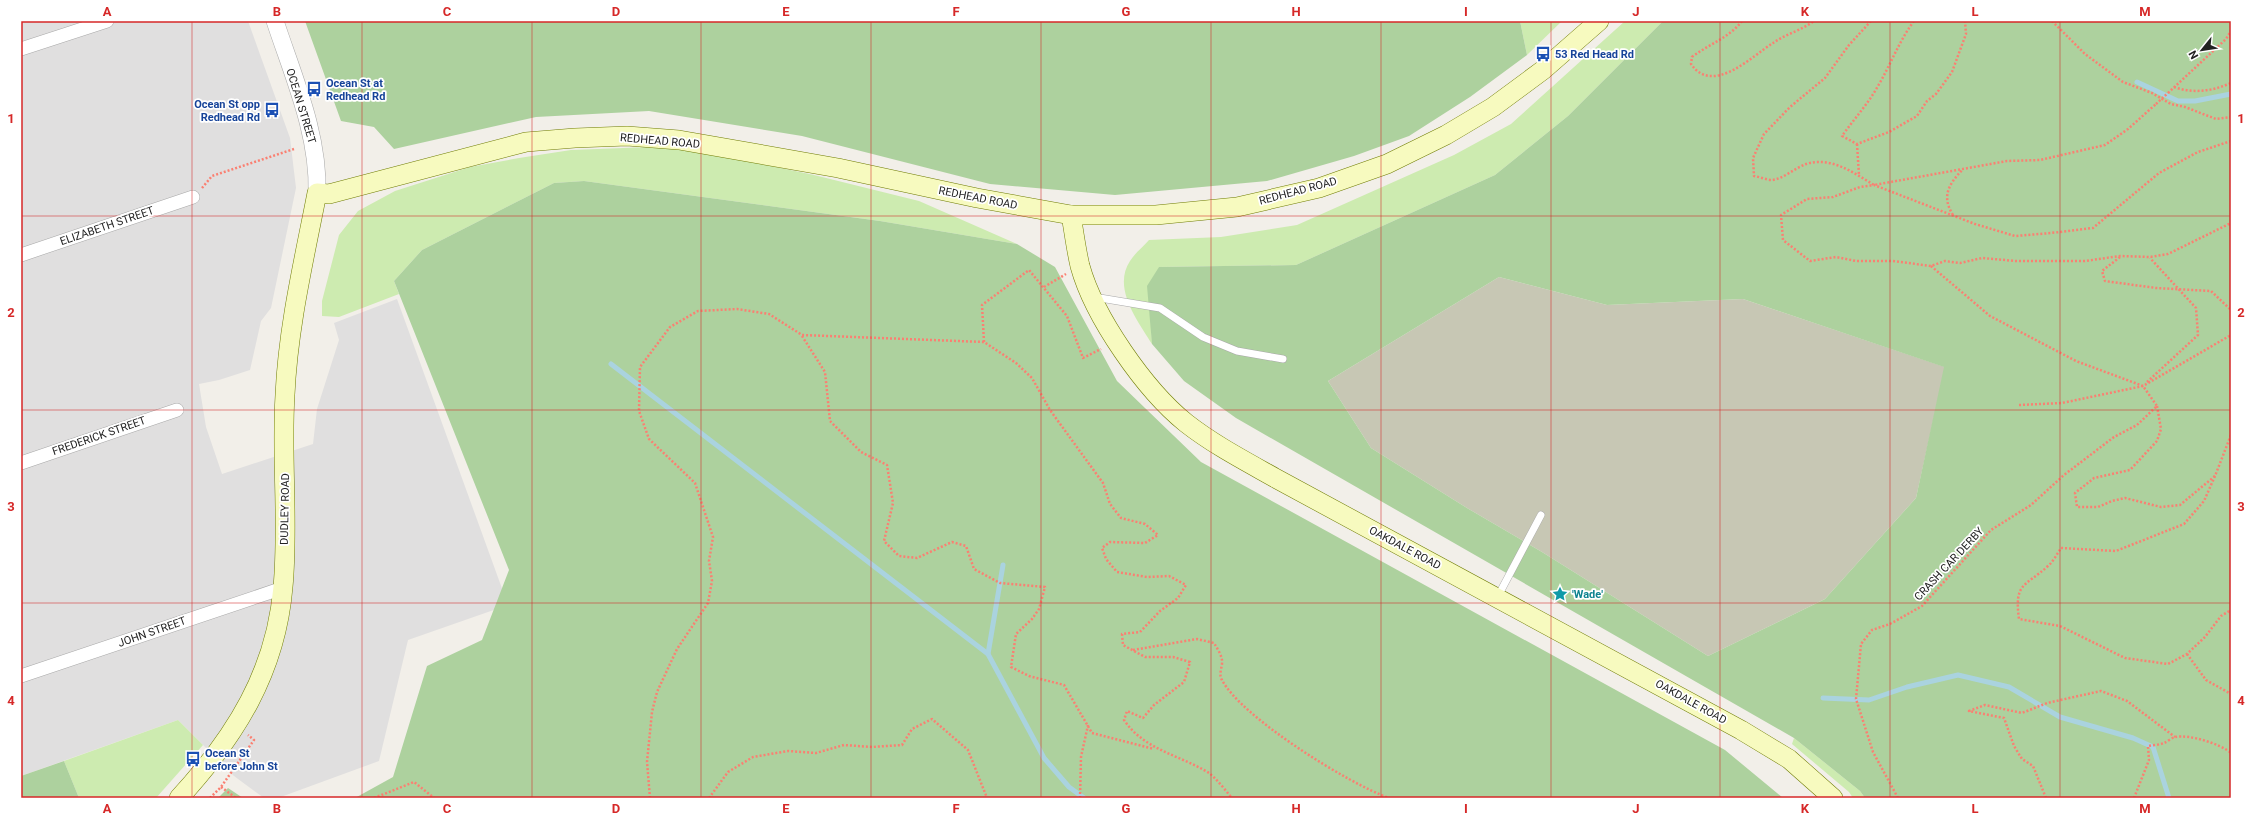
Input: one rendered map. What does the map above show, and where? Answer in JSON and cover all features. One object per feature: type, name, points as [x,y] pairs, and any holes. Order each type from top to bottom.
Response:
[{"type":"main road","name":"REDHEAD ROAD","points":[[317,193],[329,194],[526,142],[627,136],[679,140],[823,165],[977,198],[1070,215],[1156,215],[1237,207],[1319,188],[1387,164],[1446,135],[1493,107],[1543,70],[1599,21]]},
{"type":"main road","name":"DUDLEY ROAD","points":[[179,798],[208,767],[238,724],[264,671],[276,632],[283,588],[285,397],[289,340],[317,193]]},
{"type":"main road","name":"OAKDALE ROAD","points":[[1070,215],[1080,266],[1092,296],[1116,342],[1146,383],[1186,423],[1231,453],[1277,479],[1741,730],[1788,759],[1833,798]]},
{"type":"street","points":[[21,49],[107,21]]},
{"type":"street","name":"OCEAN STREET","points":[[275,21],[312,137],[318,169],[317,193]]},
{"type":"street","name":"ELIZABETH STREET","points":[[21,255],[193,197]]},
{"type":"street","name":"FREDERICK STREET","points":[[21,463],[177,410]]},
{"type":"street","name":"JOHN STREET","points":[[21,676],[283,588]]},
{"type":"lane","points":[[1092,296],[1160,308],[1203,337],[1230,348],[1283,359]]},
{"type":"lane","points":[[1497,598],[1541,515]]},
{"type":"path","points":[[1742,21],[1729,36],[1692,57],[1691,64],[1695,70],[1702,75],[1716,76],[1729,72],[1773,43],[1814,21]]},
{"type":"path","points":[[1871,21],[1849,45],[1825,78],[1773,123],[1764,134],[1753,158],[1754,176],[1772,180],[1807,164],[1826,163],[1838,165],[1874,185],[2015,236],[2093,228],[2158,173],[2191,155],[2231,141]]},
{"type":"path","points":[[1914,21],[1901,39],[1893,58],[1868,102],[1857,114],[1842,136],[1857,144],[1889,132],[1916,116],[1927,101],[1936,94],[1952,72],[1966,34],[1965,21]]},
{"type":"path","points":[[2052,21],[2085,54],[2124,82],[2152,93],[2166,101],[2216,119],[2231,117]]},
{"type":"path","points":[[2231,30],[2226,39],[2128,130],[2105,145],[2040,160],[2007,161],[1874,185],[1833,197],[1807,199],[1781,215],[1783,240],[1810,261],[1836,257],[1856,261],[1893,261],[1931,266],[1945,261],[1960,263],[1982,258],[2016,262],[2085,261],[2120,256],[2150,258],[2168,254],[2231,223]]},
{"type":"path","points":[[2174,87],[2197,92],[2222,87],[2231,83]]},
{"type":"path","points":[[1857,144],[1859,176]]},
{"type":"path","points":[[193,197],[212,176],[294,149]]},
{"type":"path","points":[[1954,215],[1948,206],[1947,194],[1952,182],[1963,169]]},
{"type":"path","points":[[2120,256],[2102,271],[2105,281],[2179,290],[2211,291],[2231,310]]},
{"type":"path","points":[[2143,386],[2198,335],[2196,308],[2150,258]]},
{"type":"path","points":[[1044,287],[1080,266]]},
{"type":"path","points":[[1931,266],[1990,316],[2076,361],[2143,386],[2157,406],[2161,429],[2157,440],[2130,470],[2094,478],[2075,493],[2077,507],[2098,507],[2112,501],[2125,498],[2161,507],[2180,505],[2215,476]]},
{"type":"path","points":[[984,342],[982,305],[1029,270],[1067,316],[1083,358]]},
{"type":"path","points":[[650,798],[646,762],[652,712],[657,692],[677,649],[708,603],[712,581],[709,561],[713,537],[695,483],[648,439],[639,411],[640,367],[670,327],[698,311],[737,308],[769,314],[802,335],[825,372],[830,422],[861,452],[887,465],[893,503],[884,541],[899,556],[917,558],[952,542],[966,546],[974,569],[1000,583],[1045,587],[1039,609],[1032,619],[1016,634],[1011,667],[1029,676],[1064,685],[1092,733],[1156,749],[1210,774],[1232,798]]},
{"type":"path","points":[[802,335],[984,342],[1016,363],[1032,378],[1050,410],[1066,433],[1084,454],[1103,483],[1110,504],[1121,518],[1145,524],[1158,535],[1145,543],[1110,542],[1102,548],[1106,559],[1118,572],[1147,577],[1169,576],[1186,585],[1178,598],[1160,611],[1140,632],[1122,634],[1123,645],[1145,657],[1173,657],[1190,662],[1184,682],[1154,705],[1143,718],[1127,711],[1124,720],[1129,728],[1156,749]]},
{"type":"path","points":[[2018,405],[2062,403],[2143,386],[2231,335]]},
{"type":"path","name":"CRASH CAR DERBY","points":[[1898,798],[1873,752],[1856,700],[1861,644],[1872,630],[1890,624],[1922,606],[1991,530],[2031,505],[2064,475],[2114,437],[2136,425],[2157,406]]},
{"type":"path","points":[[2231,435],[2204,500],[2184,524],[2116,551],[2061,548],[2049,566],[2024,583],[2016,601],[2018,620],[2060,626],[2125,658],[2168,664],[2187,654],[2205,637],[2221,616],[2231,610]]},
{"type":"path","points":[[1132,650],[1197,639],[1214,643],[1222,659],[1220,679],[1233,698],[1316,760],[1374,793],[1389,798]]},
{"type":"path","points":[[2187,654],[2206,680],[2231,694]]},
{"type":"path","points":[[2046,798],[2034,766],[2022,759],[2014,746],[2004,718],[1969,710],[1985,705],[2022,713],[2047,703],[2101,691],[2127,701],[2175,737],[2206,741],[2231,749]]},
{"type":"path","points":[[709,798],[728,772],[753,757],[788,751],[816,753],[844,745],[872,747],[902,745],[912,729],[932,719],[968,750],[987,798]]},
{"type":"path","points":[[210,798],[221,787],[254,740],[238,724]]},
{"type":"path","points":[[1080,798],[1081,757],[1088,725]]},
{"type":"path","points":[[2134,798],[2149,760],[2148,746],[2163,744],[2175,737]]},
{"type":"path","points":[[2225,748],[2231,753]]},
{"type":"path","points":[[374,798],[414,782],[434,798]]},
{"type":"path","points":[[221,787],[236,798]]},
{"type":"shaded area","points":[[21,21],[248,21],[290,138],[296,188],[271,308],[261,321],[250,370],[219,380],[199,384],[206,427],[222,474],[313,444],[317,409],[339,340],[334,323],[397,299],[508,605],[408,640],[379,761],[278,798],[264,798],[234,776],[178,720],[21,776]]},
{"type":"shaded area","points":[[1499,277],[1607,305],[1743,299],[1945,367],[1916,498],[1825,599],[1708,656],[1542,552],[1467,508],[1371,448],[1328,381]]},
{"type":"green space","points":[[305,21],[1520,21],[1527,55],[1470,97],[1409,136],[1354,156],[1267,181],[1115,195],[990,184],[802,136],[649,111],[536,117],[394,149],[374,127],[341,121]]},
{"type":"green space","points":[[1520,21],[1562,21],[1527,55]]},
{"type":"green space","points":[[1625,21],[1663,21],[1568,116],[1495,175],[1296,265],[1159,267],[1151,316],[1152,344],[1129,304],[1125,293],[1124,282],[1125,271],[1130,261],[1149,240],[1221,237],[1297,225],[1454,155],[1511,124]]},
{"type":"green space","points":[[1663,21],[2231,21],[2231,798],[1865,798],[1860,791],[1794,738],[1236,418],[1184,381],[1152,344],[1147,286],[1159,267],[1296,265],[1495,175],[1568,116]],"holes":[[[1499,277],[1607,305],[1743,299],[1944,367],[1916,498],[1825,599],[1708,656],[1542,552],[1467,508],[1371,448],[1328,381]]]},
{"type":"green space","points":[[676,146],[814,175],[919,201],[1017,244],[880,221],[584,181],[554,183],[422,250],[394,281],[399,294],[339,317],[322,316],[322,301],[339,235],[358,211],[395,191],[470,167],[519,158],[571,150]]},
{"type":"green space","points":[[584,181],[880,221],[1017,244],[1055,267],[1117,381],[1201,462],[1725,750],[1783,798],[355,798],[393,777],[427,666],[482,640],[509,570],[394,281],[422,250],[554,183]]},
{"type":"green space","points":[[178,720],[203,745],[156,798],[79,798],[64,761]]},
{"type":"green space","points":[[1794,738],[1860,791],[1865,798],[1853,798],[1849,792],[1792,744]]},
{"type":"green space","points":[[64,761],[79,798],[21,798],[21,776]]},
{"type":"green space","points":[[228,788],[243,798],[218,798]]},
{"type":"waterway","points":[[2137,82],[2178,101],[2195,101],[2231,94]]},
{"type":"waterway","points":[[611,364],[988,654],[1044,758],[1069,787],[1084,798]]},
{"type":"waterway","points":[[988,654],[1003,565]]},
{"type":"waterway","points":[[1823,698],[1869,700],[1907,687],[1958,675],[2009,687],[2060,717],[2133,738],[2153,747],[2169,798]]},
{"type":"place","name":"53 Red Head Rd","points":[[1543,54]]},
{"type":"place","name":"Ocean St at Redhead Rd","points":[[314,89]]},
{"type":"place","name":"Ocean St opp Redhead Rd","points":[[272,110]]},
{"type":"place","name":"'Wade'","points":[[1560,594]]},
{"type":"place","name":"Ocean St before John St","points":[[193,759]]}]
